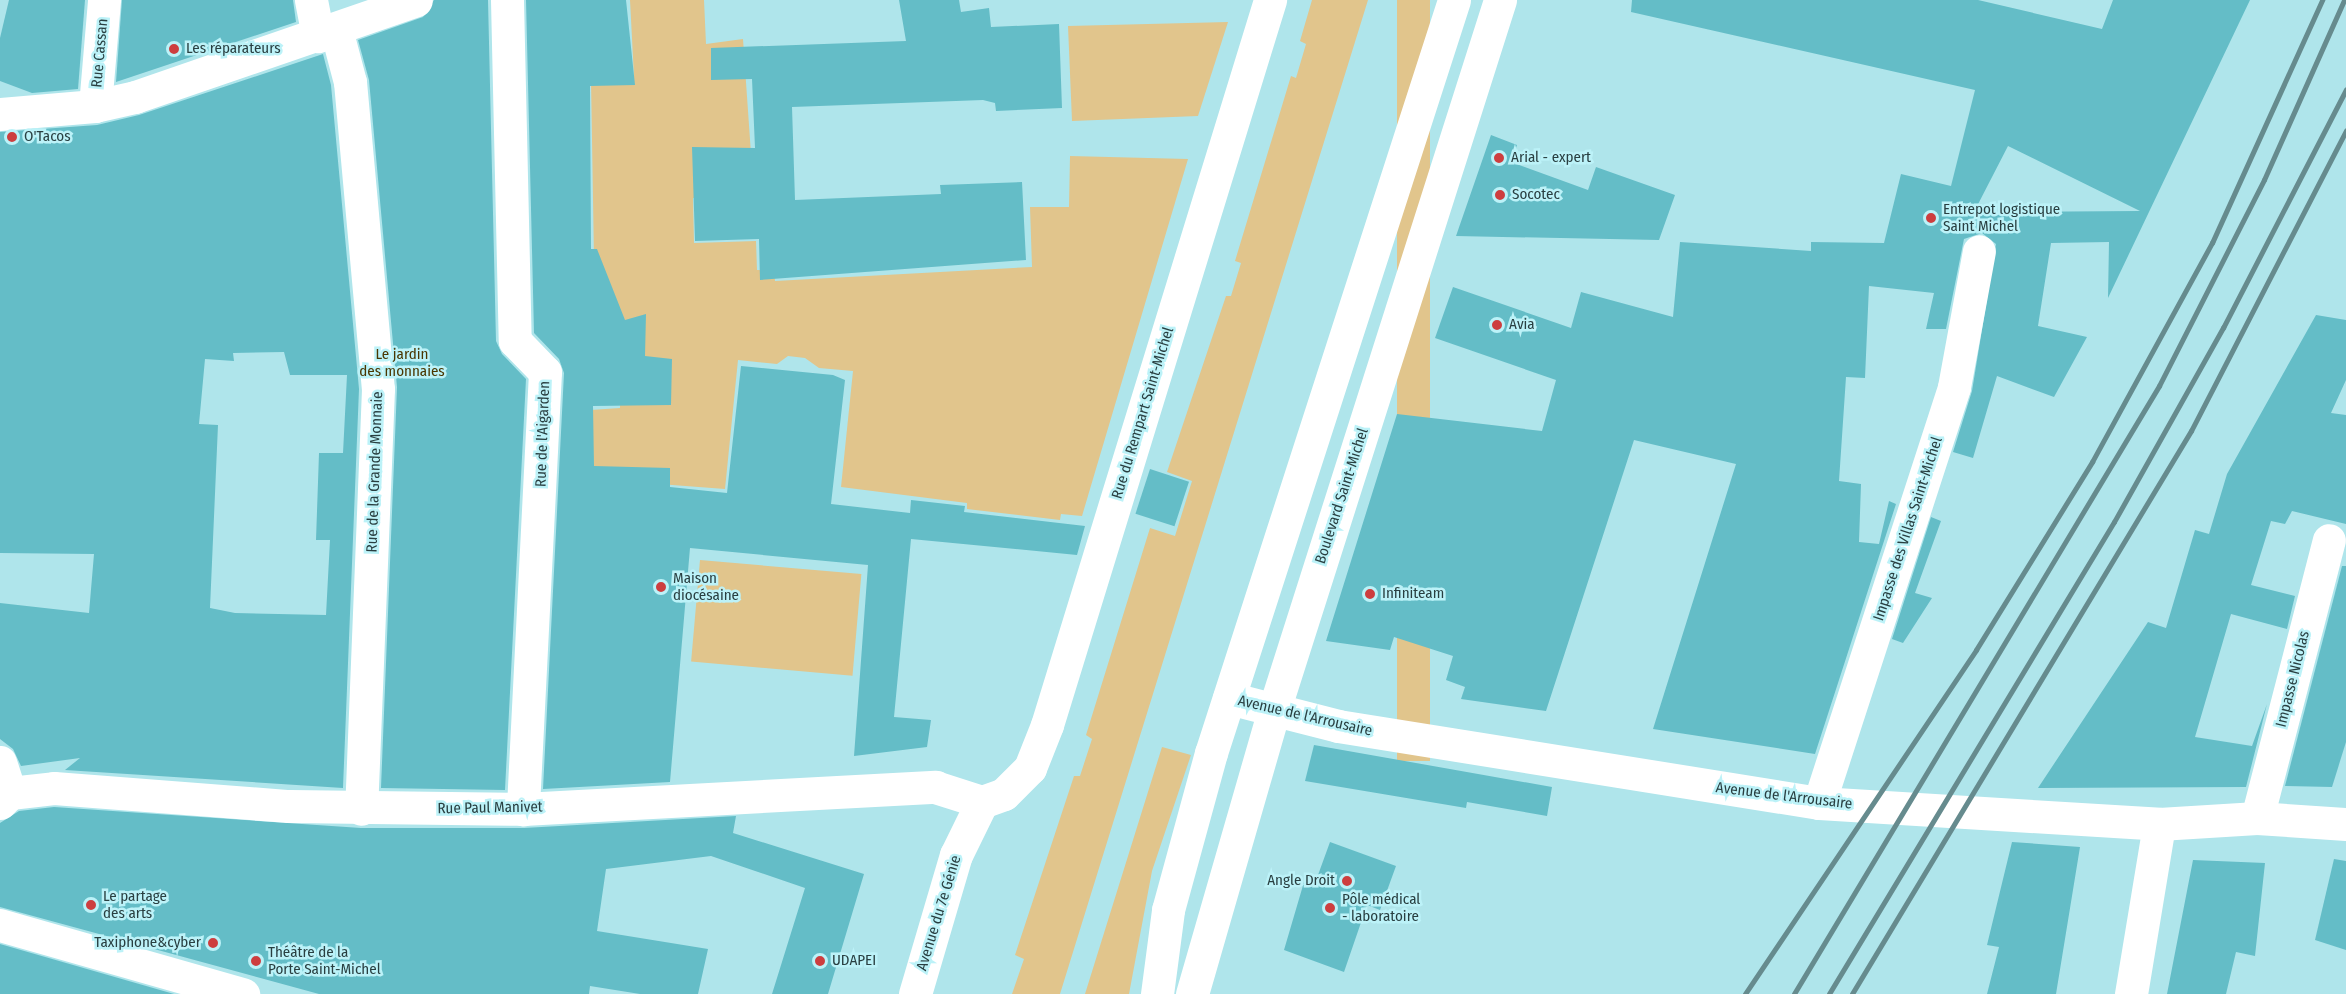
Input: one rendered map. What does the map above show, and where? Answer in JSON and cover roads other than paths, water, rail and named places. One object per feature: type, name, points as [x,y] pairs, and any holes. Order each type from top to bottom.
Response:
[{"type":"street","name":"Rue Cassan","points":[[95,106],[104,0]]},
{"type":"street","name":"Rue de la Grande Monnaie","points":[[311,0],[350,82],[378,389],[361,809]]},
{"type":"street","points":[[0,114],[95,106],[327,33],[416,0]]},
{"type":"street","name":"Rue de l'Aigarden","points":[[507,0],[515,342],[545,372],[523,809]]},
{"type":"street","name":"Rue du Rempart Saint-Michel","points":[[982,802],[1004,794],[1030,768],[1047,725],[1270,0]]},
{"type":"street","points":[[1157,994],[1173,890],[1229,698],[1454,0]]},
{"type":"street","name":"Boulevard Saint-Michel","points":[[1192,994],[1274,710],[1500,0]]},
{"type":"street","name":"Impasse des Villas Saint-Michel","points":[[1819,803],[1954,387],[1979,251]]},
{"type":"street","name":"Impasse Nicolas","points":[[2257,818],[2329,540]]},
{"type":"street","name":"Avenue de l'Arrousaire","points":[[1229,698],[1338,726],[1819,803],[2160,824],[2257,818],[2346,824]]},
{"type":"street","points":[[0,762],[5,798]]},
{"type":"street","name":"Rue Paul Manivet","points":[[5,798],[54,788],[361,809],[523,809],[935,787],[982,802]]},
{"type":"street","name":"Avenue du 7e Génie","points":[[915,994],[956,855],[982,802]]},
{"type":"street","points":[[2131,994],[2160,824]]},
{"type":"street","points":[[0,925],[243,994]]},
{"type":"railway","points":[[1745,994],[1976,650],[2092,462],[2212,243],[2322,0]]},
{"type":"railway","points":[[1794,994],[2159,386],[2264,180],[2344,0]]},
{"type":"railway","points":[[1829,994],[2114,522],[2223,328],[2346,90]]},
{"type":"railway","points":[[1852,994],[2191,431],[2346,131]]},
{"type":"place","name":"Les réparateurs","points":[[174,49]]},
{"type":"place","name":"O'Tacos","points":[[12,137]]},
{"type":"place","name":"Arial - expert","points":[[1499,158]]},
{"type":"place","name":"Socotec","points":[[1500,195]]},
{"type":"place","name":"Entrepot logistique Saint Michel","points":[[1931,218]]},
{"type":"place","name":"Avia","points":[[1497,325]]},
{"type":"place","name":"Maison diocésaine","points":[[661,587]]},
{"type":"place","name":"Infiniteam","points":[[1370,594]]},
{"type":"place","name":"Angle Droit","points":[[1347,881]]},
{"type":"place","name":"Le partage des arts","points":[[91,905]]},
{"type":"place","name":"Pôle médical - laboratoire","points":[[1330,908]]},
{"type":"place","name":"Taxiphone&cyber","points":[[213,943]]},
{"type":"place","name":"Théâtre de la Porte Saint-Michel","points":[[256,961]]},
{"type":"place","name":"UDAPEI","points":[[820,961]]},
{"type":"park label","name":"Le jardin des monnaies","points":[[402,362]]}]
